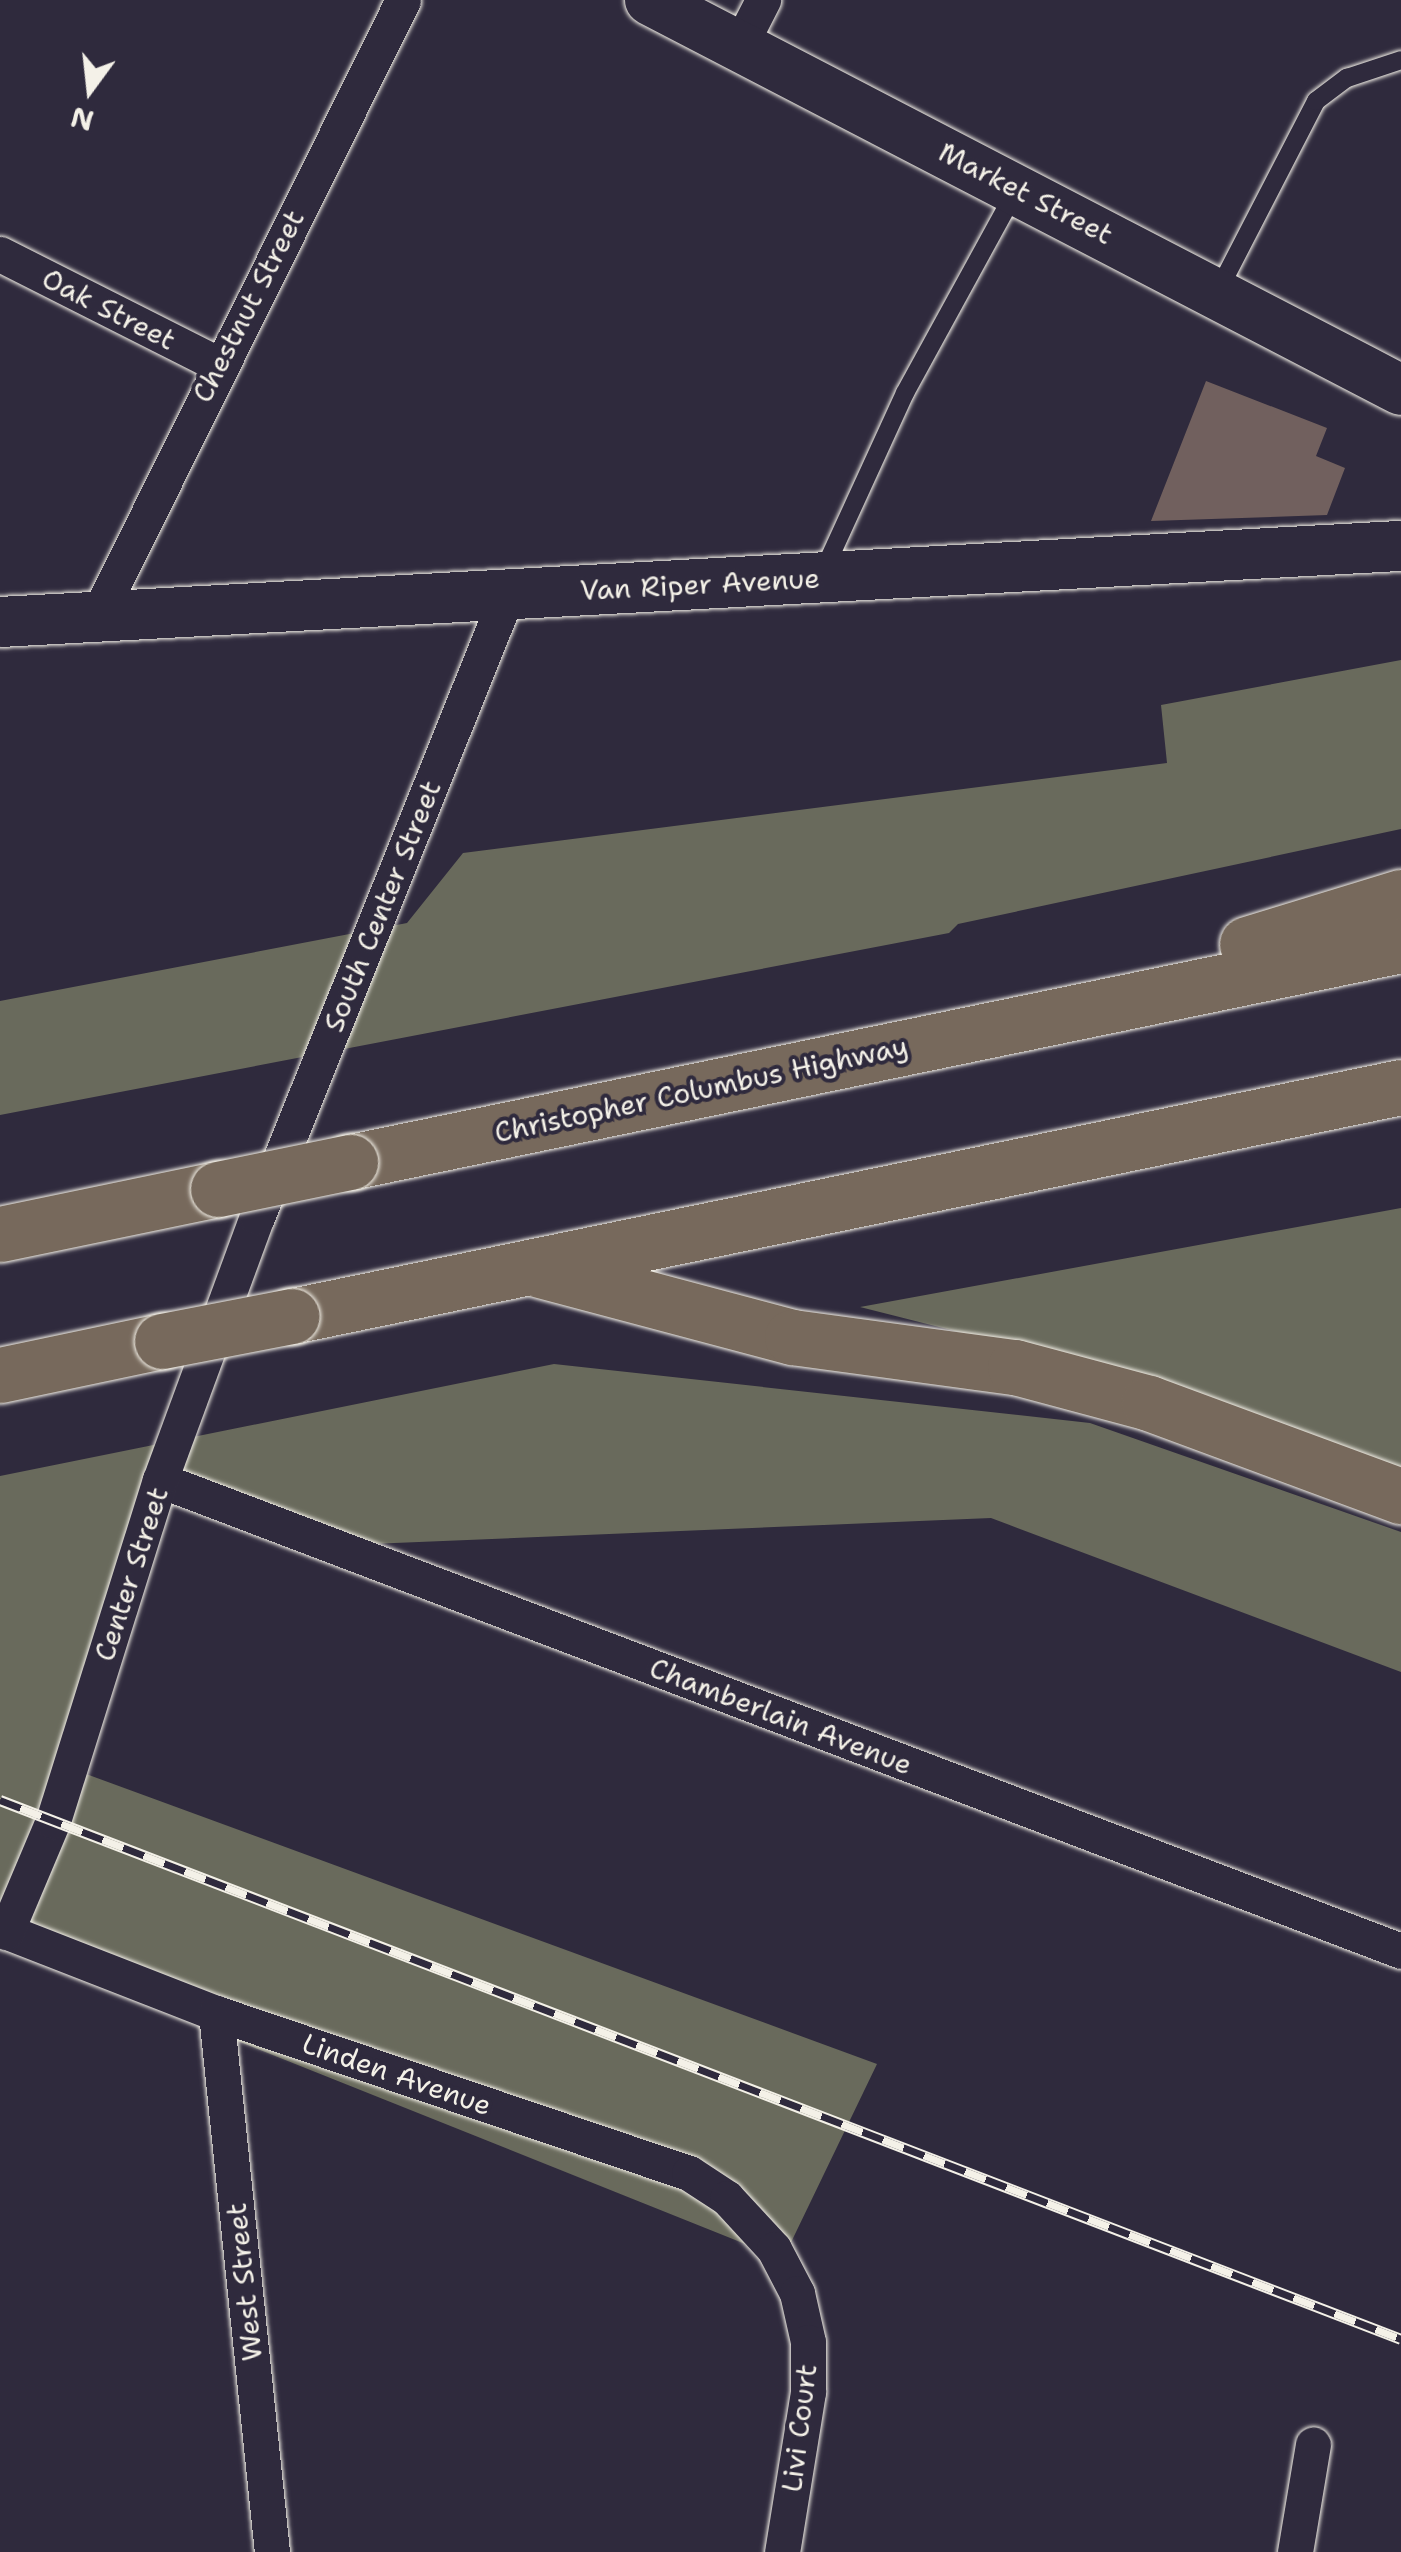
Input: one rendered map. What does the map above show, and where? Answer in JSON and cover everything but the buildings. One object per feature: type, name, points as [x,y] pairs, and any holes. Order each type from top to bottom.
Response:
[{"type":"highway","points":[[934,1041],[1401,897]]},
{"type":"highway","name":"Christopher Columbus Highway","points":[[0,1234],[238,1203],[350,1162],[1401,945]]},
{"type":"highway","points":[[0,1375],[1401,1087]]},
{"type":"highway","points":[[527,1266],[792,1337],[1016,1367],[1149,1403],[1401,1496]]},
{"type":"street","name":"Chestnut Street","points":[[98,615],[218,364],[403,0]]},
{"type":"street","name":"Market Street","points":[[650,0],[1401,390]]},
{"type":"street","points":[[740,46],[764,0]]},
{"type":"street","name":"Oak Street","points":[[0,254],[218,364]]},
{"type":"street","name":"Van Riper Avenue","points":[[0,622],[821,576],[1392,535]]},
{"type":"street","name":"South Center Street","points":[[238,1203],[506,595]]},
{"type":"street","name":"Center Street","points":[[3,1930],[53,1820],[160,1480],[238,1203]]},
{"type":"street","name":"Chamberlain Avenue","points":[[160,1480],[1401,1951]]},
{"type":"street","name":"Linden Avenue","points":[[3,1930],[216,2012],[688,2173],[727,2198],[774,2250]]},
{"type":"street","name":"West Street","points":[[216,2012],[272,2552]]},
{"type":"street","name":"Livi Court","points":[[774,2250],[796,2294],[808,2342],[808,2392],[782,2552]]},
{"type":"street","points":[[1295,2552],[1313,2445]]},
{"type":"lane","points":[[1217,292],[1316,101],[1347,78],[1401,60]]},
{"type":"lane","points":[[821,576],[905,393],[1017,188]]},
{"type":"green space","points":[[1401,660],[1401,829],[958,924],[949,933],[0,1115],[0,1001],[407,923],[463,853],[1167,763],[1161,705]]},
{"type":"green space","points":[[1401,1208],[1401,1480],[1129,1375],[860,1307]]},
{"type":"green space","points":[[554,1364],[1090,1423],[1401,1532],[1401,1672],[991,1518],[346,1545],[162,1486],[67,1767],[877,2064],[783,2259],[0,1946],[0,1476]]},
{"type":"railway","points":[[0,1800],[1401,2339]]}]
